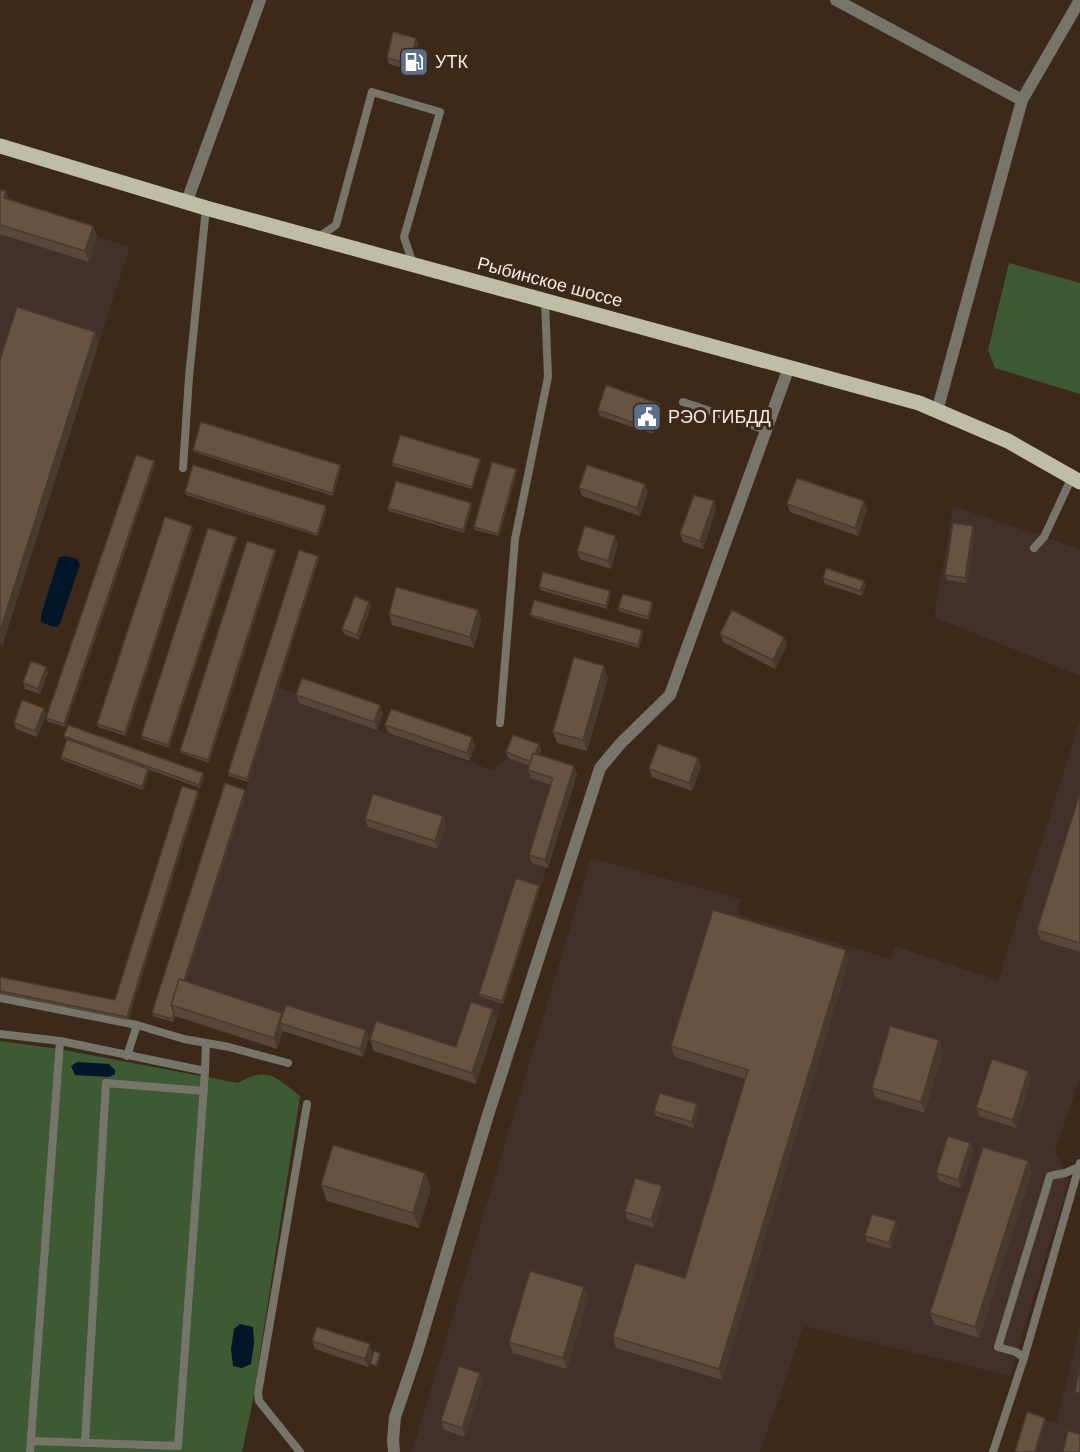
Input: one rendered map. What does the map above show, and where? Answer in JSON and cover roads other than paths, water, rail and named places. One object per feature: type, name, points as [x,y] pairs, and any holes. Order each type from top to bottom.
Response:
[{"type":"main road","name":"Рыбинское шоссе","points":[[0,146],[206,208],[919,403],[1008,441],[1076,480]]},
{"type":"street","points":[[187,201],[260,0]]},
{"type":"street","points":[[836,0],[1022,100]]},
{"type":"street","points":[[937,411],[1022,100],[1080,0]]},
{"type":"street","points":[[394,1452],[395,1417],[418,1349],[488,1115],[600,768],[621,743],[670,695],[789,367]]},
{"type":"lane","points":[[317,238],[336,225],[372,92],[440,112],[404,237],[413,265]]},
{"type":"lane","points":[[183,468],[189,377],[206,208]]},
{"type":"lane","points":[[500,723],[515,539],[548,377],[545,301]]},
{"type":"lane","points":[[683,402],[766,430]]},
{"type":"lane","points":[[1034,548],[1044,537],[1076,480]]},
{"type":"lane","points":[[0,998],[137,1025],[184,1039],[229,1047],[288,1063]]},
{"type":"lane","points":[[127,1056],[137,1025]]},
{"type":"lane","points":[[0,1034],[60,1041],[205,1071]]},
{"type":"lane","points":[[30,1452],[60,1041]]},
{"type":"lane","points":[[31,1441],[178,1446],[206,1043]]},
{"type":"lane","points":[[85,1443],[106,1083],[204,1091]]},
{"type":"lane","points":[[300,1452],[259,1401],[258,1393],[307,1104]]},
{"type":"lane","points":[[993,1452],[1024,1358],[1079,1165]]},
{"type":"lane","points":[[1024,1358],[1016,1352],[998,1347],[1050,1176],[1065,1173],[1079,1165]]},
{"type":"water","points":[[59,557],[77,559],[80,565],[59,626],[53,627],[41,622],[41,616]]},
{"type":"water","points":[[77,1062],[109,1064],[115,1070],[115,1074],[109,1077],[75,1075],[71,1066]]},
{"type":"water","points":[[240,1324],[253,1327],[254,1344],[251,1364],[242,1368],[233,1366],[231,1349],[234,1329]]},
{"type":"place","name":"УТК","points":[[414,62]]},
{"type":"place","name":"РЭО ГИБДД","points":[[647,417]]}]
